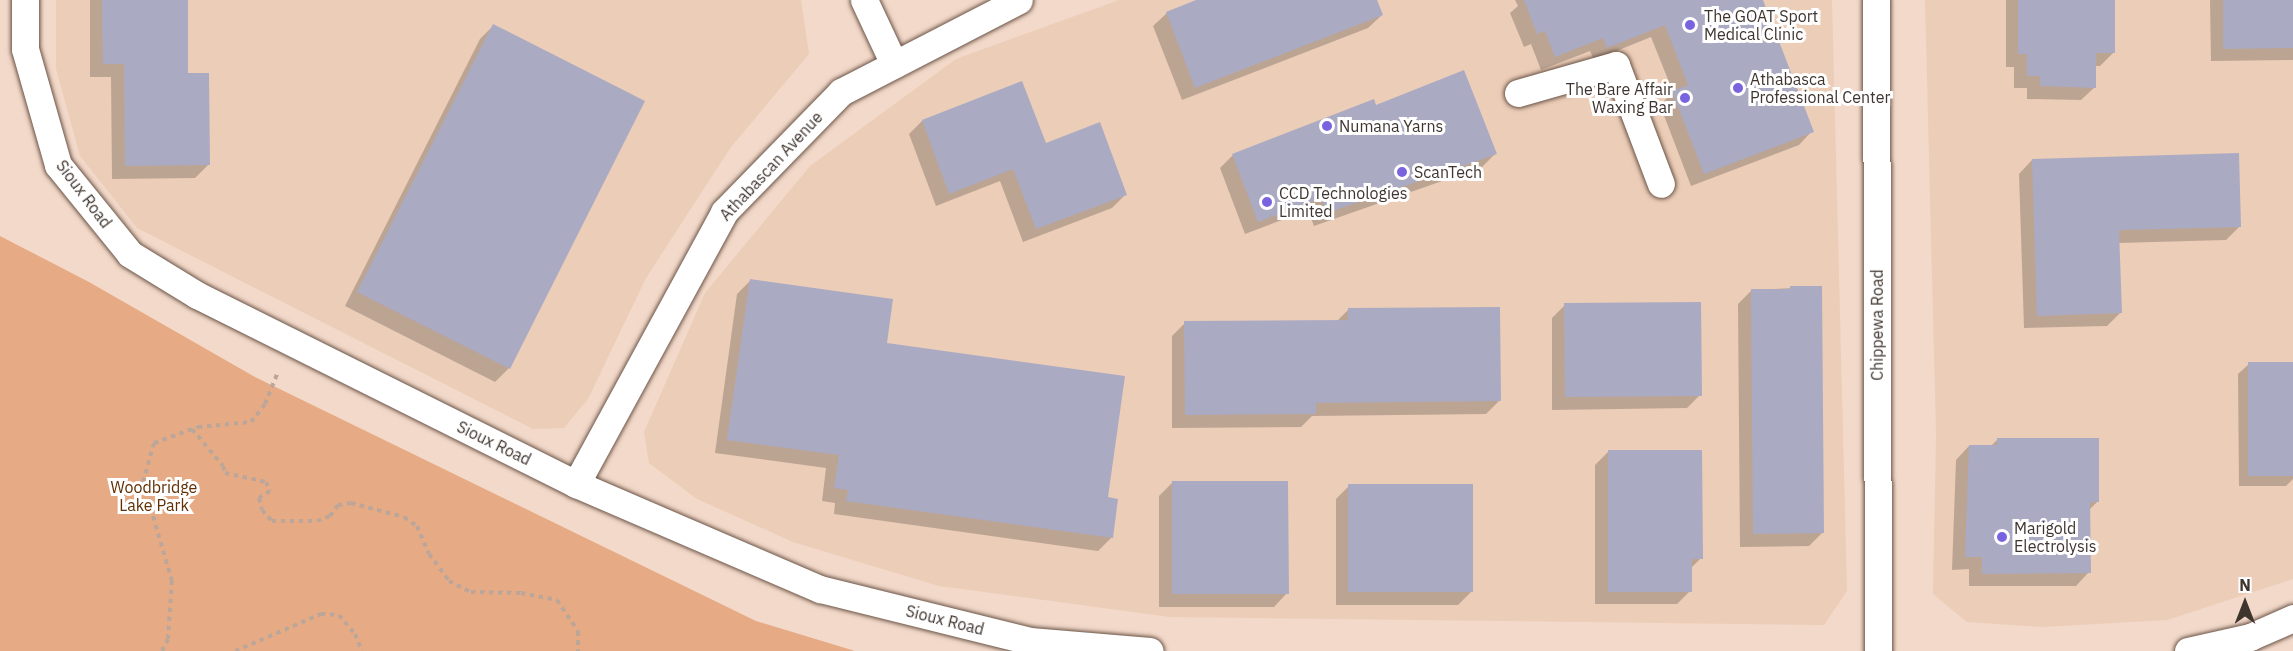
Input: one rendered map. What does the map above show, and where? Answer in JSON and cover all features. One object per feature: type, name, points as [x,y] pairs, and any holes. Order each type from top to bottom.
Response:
[{"type":"street","name":"Sioux Road","points":[[25,0],[25,49],[58,165],[130,254],[197,296],[576,484],[820,589],[1030,641],[1150,651]]},
{"type":"street","points":[[864,0],[894,64]]},
{"type":"street","name":"Athabascan Avenue","points":[[576,484],[724,212],[841,92],[1019,0]]},
{"type":"street","name":"Chippewa Road","points":[[1876,0],[1878,651]]},
{"type":"street","points":[[1518,93],[1616,65],[1661,184]]},
{"type":"street","points":[[2188,651],[2250,637],[2293,618]]},
{"type":"path","points":[[162,651],[168,639],[172,581],[142,482],[154,443],[192,429],[251,422],[265,404],[278,372]]},
{"type":"path","points":[[192,429],[223,466],[225,473],[266,482],[270,491],[259,498],[262,510],[272,521],[317,521],[330,516],[338,505],[351,503],[404,517],[417,526],[429,554],[449,581],[471,592],[521,593],[558,600],[578,631],[578,651]]},
{"type":"path","points":[[235,651],[321,614],[339,615],[355,634],[362,651]]},
{"type":"shaded area","points":[[56,0],[801,0],[809,54],[731,147],[646,278],[588,399],[564,428],[533,429],[137,228],[80,156],[56,69]]},
{"type":"shaded area","points":[[1119,0],[1832,0],[1847,591],[1824,625],[1170,617],[939,586],[793,542],[697,499],[649,463],[644,432],[705,293],[810,166],[956,59]]},
{"type":"shaded area","points":[[1925,0],[2293,0],[2293,579],[2167,620],[2042,627],[1967,622],[1933,594],[1936,433]]},
{"type":"green space","name":"Woodbridge Lake Park","points":[[0,236],[89,282],[255,377],[756,621],[855,651],[0,651]]},
{"type":"building","points":[[102,0],[188,0],[188,73],[209,73],[210,165],[125,166],[124,64],[103,64]]},
{"type":"building","points":[[1196,0],[1377,0],[1383,15],[1195,88],[1166,12]]},
{"type":"building","name":"Athabasca Professional Center","points":[[1524,0],[1763,0],[1814,132],[1704,174],[1672,91],[1688,85],[1665,25],[1607,48],[1603,38],[1555,57],[1545,31],[1537,34]]},
{"type":"building","points":[[2018,0],[2115,0],[2115,53],[2096,53],[2096,88],[2040,86],[2040,76],[2027,76],[2027,54],[2018,54]]},
{"type":"building","points":[[2223,0],[2293,0],[2293,48],[2223,49]]},
{"type":"building","points":[[493,24],[645,101],[510,369],[357,292]]},
{"type":"building","points":[[1464,70],[1497,154],[1327,213],[1321,198],[1258,222],[1232,154],[1374,99],[1376,105]]},
{"type":"building","points":[[1022,81],[1046,143],[1100,122],[1127,195],[1036,229],[1013,169],[949,194],[922,120]]},
{"type":"building","points":[[2239,153],[2241,227],[2119,230],[2122,313],[2037,316],[2032,159]]},
{"type":"building","points":[[750,279],[893,299],[887,343],[1125,376],[1108,497],[1118,499],[1113,538],[846,501],[848,490],[834,488],[839,455],[727,440]]},
{"type":"building","points":[[1790,286],[1822,286],[1824,533],[1753,534],[1751,289],[1790,289]]},
{"type":"building","points":[[1701,302],[1702,396],[1565,397],[1564,303]]},
{"type":"building","points":[[1500,307],[1501,401],[1316,403],[1316,414],[1185,415],[1184,321],[1348,320],[1348,308]]},
{"type":"building","points":[[2248,362],[2293,362],[2293,476],[2248,476]]},
{"type":"building","points":[[1997,438],[2099,438],[2099,502],[2090,502],[2091,573],[1982,574],[1982,557],[1965,557],[1969,445],[1997,445]]},
{"type":"building","points":[[1608,450],[1702,450],[1703,559],[1692,559],[1692,592],[1608,592]]},
{"type":"building","points":[[1172,481],[1288,481],[1289,594],[1172,594]]},
{"type":"building","points":[[1348,484],[1473,484],[1473,592],[1348,592]]},
{"type":"place","name":"The GOAT Sport Medical Clinic","points":[[1690,25]]},
{"type":"place","name":"Athabasca Professional Center","points":[[1738,88]]},
{"type":"place","name":"The Bare Affair Waxing Bar","points":[[1685,98]]},
{"type":"place","name":"Numana Yarns","points":[[1327,126]]},
{"type":"place","name":"ScanTech","points":[[1402,172]]},
{"type":"place","name":"CCD Technologies Limited","points":[[1267,202]]},
{"type":"place","name":"Marigold Electrolysis","points":[[2002,537]]}]
